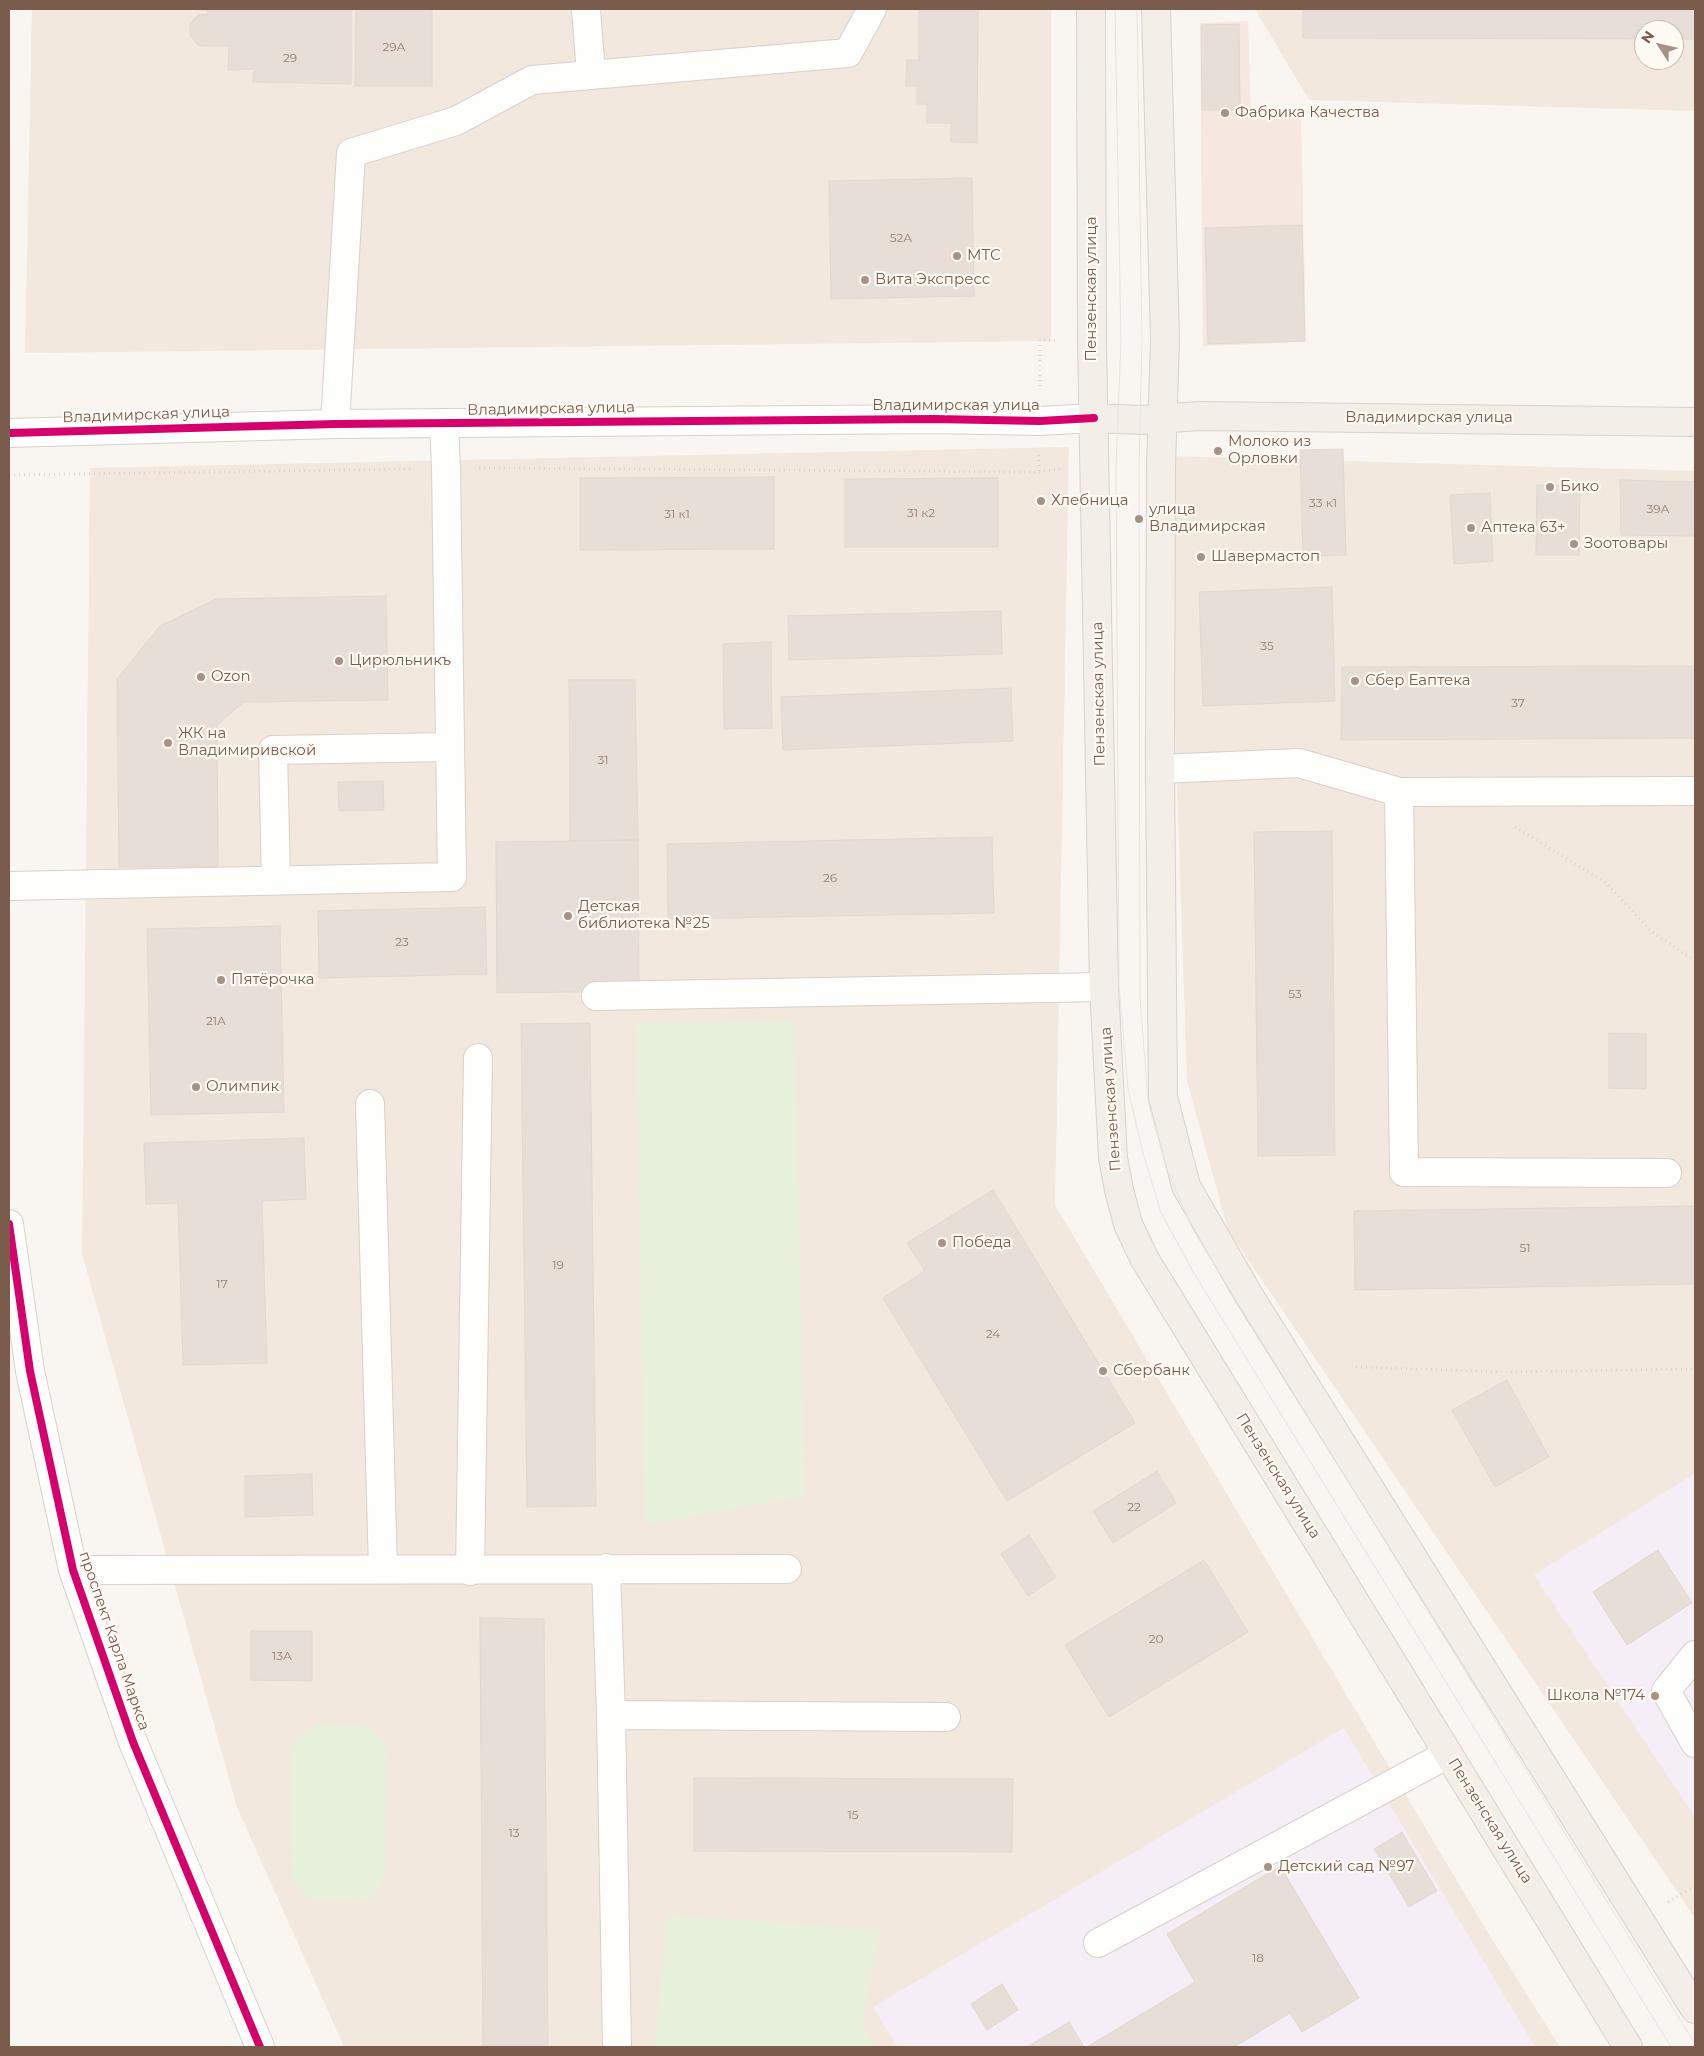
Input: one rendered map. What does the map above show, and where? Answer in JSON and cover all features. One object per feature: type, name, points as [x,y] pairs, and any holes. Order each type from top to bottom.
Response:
[{"type":"main road","name":"Пензенская улица","points":[[1092,9],[1094,418],[1104,987],[1113,1158],[1128,1224],[1144,1258],[1628,2047]]},
{"type":"main road","points":[[1156,9],[1165,339],[1160,769],[1163,1097],[1186,1186],[1248,1294],[1692,1997]]},
{"type":"main road","name":"Владимирская улица","points":[[1094,418],[1163,419],[1210,416],[1695,422]]},
{"type":"street","points":[[586,9],[591,74]]},
{"type":"street","points":[[335,424],[351,153],[456,121],[532,80],[848,53],[872,9]]},
{"type":"street","name":"Владимирская улица","points":[[9,433],[335,424],[934,419],[1040,420],[1094,418]]},
{"type":"street","points":[[9,886],[452,877],[444,423]]},
{"type":"street","points":[[276,881],[273,750],[449,746]]},
{"type":"street","points":[[1160,769],[1299,763],[1399,792],[1695,791]]},
{"type":"street","points":[[1399,792],[1404,1172],[1667,1173]]},
{"type":"street","points":[[596,996],[1104,987]]},
{"type":"street","points":[[470,1571],[478,1058]]},
{"type":"street","points":[[370,1104],[383,1568]]},
{"type":"street","name":"проспект Карла Маркса","points":[[9,1224],[30,1371],[73,1570],[133,1742],[260,2047]]},
{"type":"street","points":[[73,1570],[383,1568],[470,1571],[606,1568],[787,1569]]},
{"type":"street","points":[[606,1568],[611,1715],[617,2047]]},
{"type":"street","points":[[1695,1655],[1666,1691],[1695,1744]]},
{"type":"street","points":[[611,1715],[946,1718]]},
{"type":"street","points":[[1098,1943],[1383,1791],[1448,1754]]},
{"type":"path","points":[[9,474],[446,468],[1039,472],[1095,466]]},
{"type":"path","points":[[1506,822],[1605,882],[1651,931],[1695,961]]},
{"type":"path","points":[[1356,1367],[1506,1372],[1695,1369]]},
{"type":"shaded area","points":[[32,9],[1051,9],[1051,341],[25,353]]},
{"type":"shaded area","points":[[1255,9],[1695,9],[1695,111],[1309,100]]},
{"type":"shaded area","points":[[1248,21],[1251,117],[1301,116],[1306,342],[1203,346],[1200,23]]},
{"type":"shaded area","points":[[1069,447],[1055,1205],[1485,1928],[1560,2047],[344,2047],[237,1807],[82,1254],[90,468]]},
{"type":"shaded area","points":[[1166,456],[1695,471],[1695,1918],[1228,1230],[1187,1081]]},
{"type":"shaded area","name":"Школа №174","points":[[1695,1473],[1695,1817],[1534,1575]]},
{"type":"shaded area","name":"Детский сад №97","points":[[1344,1728],[1535,2047],[898,2047],[873,2007]]},
{"type":"green space","points":[[794,1020],[805,1496],[645,1525],[636,1023]]},
{"type":"green space","points":[[317,1724],[364,1725],[379,1735],[387,1749],[385,1875],[378,1891],[364,1902],[312,1900],[298,1890],[292,1876],[291,1749],[301,1734]]},
{"type":"green space","points":[[667,1915],[880,1929],[862,2025],[876,2047],[655,2047]]},
{"type":"building","points":[[206,9],[351,9],[351,84],[253,82],[254,69],[228,70],[229,46],[202,46],[197,44],[190,35],[190,24],[198,15],[209,14]]},
{"type":"building","points":[[356,9],[432,9],[432,86],[355,86]]},
{"type":"building","points":[[919,9],[978,9],[977,143],[951,142],[951,123],[927,123],[927,104],[917,104],[917,86],[906,86],[907,60],[919,60]]},
{"type":"building","points":[[1303,9],[1695,9],[1695,39],[1684,39],[1684,20],[1634,20],[1634,39],[1303,38]]},
{"type":"building","points":[[1239,24],[1240,110],[1202,110],[1201,25]]},
{"type":"building","points":[[972,178],[974,296],[831,299],[829,181]]},
{"type":"building","points":[[1302,225],[1305,341],[1208,344],[1205,228]]},
{"type":"building","points":[[1343,449],[1346,555],[1303,556],[1300,450]]},
{"type":"building","points":[[774,477],[774,549],[580,550],[580,478]]},
{"type":"building","points":[[998,478],[998,547],[845,547],[845,479]]},
{"type":"building","points":[[1620,480],[1695,482],[1695,536],[1621,535]]},
{"type":"building","points":[[1537,485],[1580,486],[1579,555],[1536,555]]},
{"type":"building","points":[[1490,493],[1493,561],[1454,564],[1450,495]]},
{"type":"building","points":[[1332,587],[1335,701],[1203,706],[1199,592]]},
{"type":"building","name":"ЖК на Владимиривской","points":[[386,596],[388,700],[244,702],[217,725],[218,866],[119,867],[117,679],[160,626],[216,599]]},
{"type":"building","points":[[1001,611],[1002,654],[789,660],[788,616]]},
{"type":"building","points":[[771,642],[772,728],[724,729],[723,644]]},
{"type":"building","points":[[1695,666],[1695,738],[1341,740],[1342,667]]},
{"type":"building","points":[[569,680],[635,680],[638,840],[570,841]]},
{"type":"building","points":[[1011,688],[1013,741],[783,750],[781,697]]},
{"type":"building","points":[[383,781],[384,810],[339,811],[338,782]]},
{"type":"building","points":[[1332,831],[1335,1155],[1258,1156],[1254,832]]},
{"type":"building","points":[[992,837],[994,913],[668,919],[667,844]]},
{"type":"building","name":"Детская библиотека №25","points":[[638,840],[639,991],[497,993],[496,842]]},
{"type":"building","points":[[485,907],[487,974],[319,978],[318,911]]},
{"type":"building","points":[[280,926],[284,1112],[151,1115],[147,929]]},
{"type":"building","points":[[590,1023],[596,1506],[527,1507],[521,1024]]},
{"type":"building","points":[[1609,1033],[1646,1034],[1646,1089],[1609,1088]]},
{"type":"building","points":[[304,1138],[306,1199],[262,1201],[267,1363],[183,1365],[178,1203],[146,1204],[144,1143]]},
{"type":"building","points":[[993,1190],[1135,1423],[1007,1501],[883,1298],[925,1271],[907,1243]]},
{"type":"building","points":[[1695,1206],[1695,1284],[1355,1290],[1354,1211]]},
{"type":"building","points":[[1507,1380],[1549,1457],[1495,1487],[1452,1410]]},
{"type":"building","points":[[1157,1471],[1176,1503],[1113,1543],[1093,1511]]},
{"type":"building","points":[[312,1474],[313,1515],[245,1517],[245,1476]]},
{"type":"building","points":[[1029,1535],[1056,1577],[1028,1596],[1001,1554]]},
{"type":"building","points":[[1658,1550],[1692,1603],[1627,1645],[1593,1592]]},
{"type":"building","points":[[1204,1560],[1248,1632],[1109,1717],[1065,1645]]},
{"type":"building","points":[[480,1618],[544,1619],[548,2047],[483,2047]]},
{"type":"building","points":[[251,1631],[312,1631],[312,1681],[251,1680]]},
{"type":"building","points":[[694,1778],[1013,1779],[1012,1852],[694,1851]]},
{"type":"building","points":[[1402,1832],[1437,1891],[1409,1907],[1374,1849]]},
{"type":"building","points":[[1280,1866],[1359,1998],[1302,2032],[1290,2013],[1234,2047],[1087,2047],[1195,1982],[1167,1934]]},
{"type":"building","points":[[1002,1984],[1018,2010],[987,2030],[971,2004]]},
{"type":"building","points":[[1069,2022],[1084,2047],[1027,2047]]},
{"type":"tram line","points":[[1115,9],[1121,342],[1116,466],[1119,985],[1128,1089],[1143,1153],[1161,1213],[1195,1275],[1671,2047]]},
{"type":"tram line","points":[[1137,9],[1142,341],[1139,467],[1140,997],[1148,1101],[1167,1170],[1193,1230],[1695,2044]]},
{"type":"cycle path","points":[[9,433],[335,424],[934,419],[1040,421],[1094,418]]},
{"type":"cycle path","points":[[9,1224],[30,1371],[73,1570],[133,1742],[260,2047]]},
{"type":"place","name":"Фабрика Качества","points":[[1225,113]]},
{"type":"place","name":"МТС","points":[[957,256]]},
{"type":"place","name":"Вита Экспресс","points":[[865,280]]},
{"type":"place","name":"Молоко из Орловки","points":[[1218,451]]},
{"type":"place","name":"Бико","points":[[1550,487]]},
{"type":"place","name":"Хлебница","points":[[1041,501]]},
{"type":"place","name":"улица Владимирская","points":[[1139,519]]},
{"type":"place","name":"Аптека 63+","points":[[1471,528]]},
{"type":"place","name":"Зоотовары","points":[[1574,544]]},
{"type":"place","name":"Шавермастоп","points":[[1201,557]]},
{"type":"place","name":"Цирюльникъ","points":[[339,661]]},
{"type":"place","name":"Ozon","points":[[201,677]]},
{"type":"place","name":"Сбер Еаптека","points":[[1355,681]]},
{"type":"place","name":"ЖК на Владимиривской","points":[[168,743]]},
{"type":"place","name":"Детская библиотека №25","points":[[568,916]]},
{"type":"place","name":"Пятёрочка","points":[[221,980]]},
{"type":"place","name":"Олимпик","points":[[196,1087]]},
{"type":"place","name":"Победа","points":[[942,1243]]},
{"type":"place","name":"Сбербанк","points":[[1103,1371]]},
{"type":"place","name":"Школа №174","points":[[1655,1696]]},
{"type":"place","name":"Детский сад №97","points":[[1268,1867]]}]
